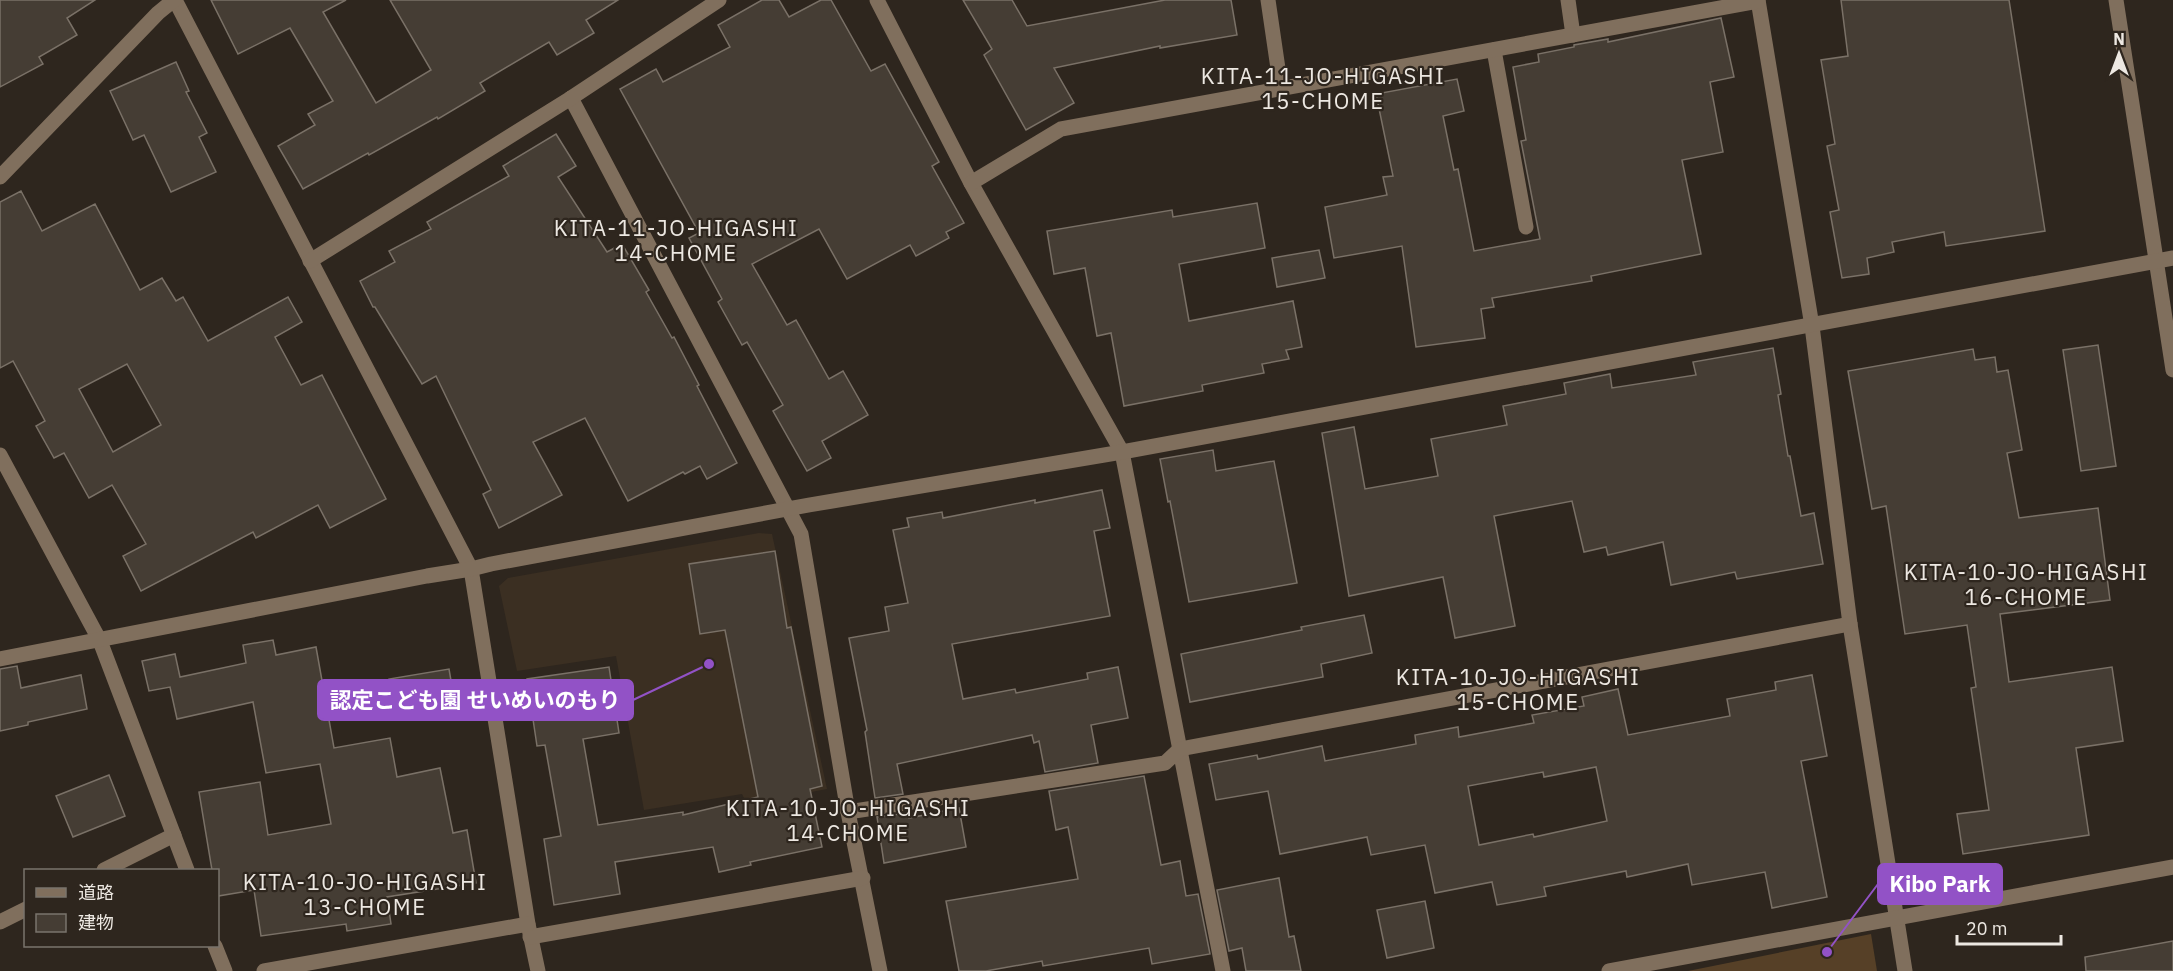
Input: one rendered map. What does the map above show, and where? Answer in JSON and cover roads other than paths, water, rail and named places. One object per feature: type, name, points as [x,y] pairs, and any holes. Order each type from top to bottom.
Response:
[{"type":"street","points":[[0,177],[174,0],[471,569],[529,931],[538,971]]},
{"type":"street","points":[[310,261],[571,98],[719,0]]},
{"type":"street","points":[[877,0],[971,183],[1122,452],[1223,971]]},
{"type":"street","points":[[1269,0],[1281,88]]},
{"type":"street","points":[[1568,0],[1573,35]]},
{"type":"street","points":[[971,183],[1061,129],[1758,0],[1812,326],[1850,624],[1905,971]]},
{"type":"street","points":[[2116,0],[2173,370]]},
{"type":"street","points":[[1494,50],[1526,227]]},
{"type":"street","points":[[571,98],[801,534],[848,812],[880,971]]},
{"type":"street","points":[[0,659],[788,509],[1122,452],[2173,258]]},
{"type":"street","points":[[0,455],[100,640],[187,869]]},
{"type":"street","points":[[848,812],[1166,763],[1180,749],[1850,624]]},
{"type":"street","points":[[106,869],[174,835]]},
{"type":"street","points":[[1609,971],[2173,867]]},
{"type":"street","points":[[264,971],[862,878]]},
{"type":"street","points":[[0,922],[24,910]]},
{"type":"street","points":[[216,947],[225,971]]},
{"type":"place","name":"認定こども園 せいめいのもり","points":[[709,664]]},
{"type":"place","name":"Kibo Park","points":[[1827,952]]},
{"type":"district","name":"KITA-11-JO-HIGASHI 15-CHOME","points":[[1323,88]]},
{"type":"district","name":"KITA-11-JO-HIGASHI 14-CHOME","points":[[676,240]]},
{"type":"district","name":"KITA-10-JO-HIGASHI 16-CHOME","points":[[2026,584]]},
{"type":"district","name":"KITA-10-JO-HIGASHI 15-CHOME","points":[[1518,690]]},
{"type":"district","name":"KITA-10-JO-HIGASHI 14-CHOME","points":[[848,820]]},
{"type":"district","name":"KITA-10-JO-HIGASHI 13-CHOME","points":[[365,894]]}]
